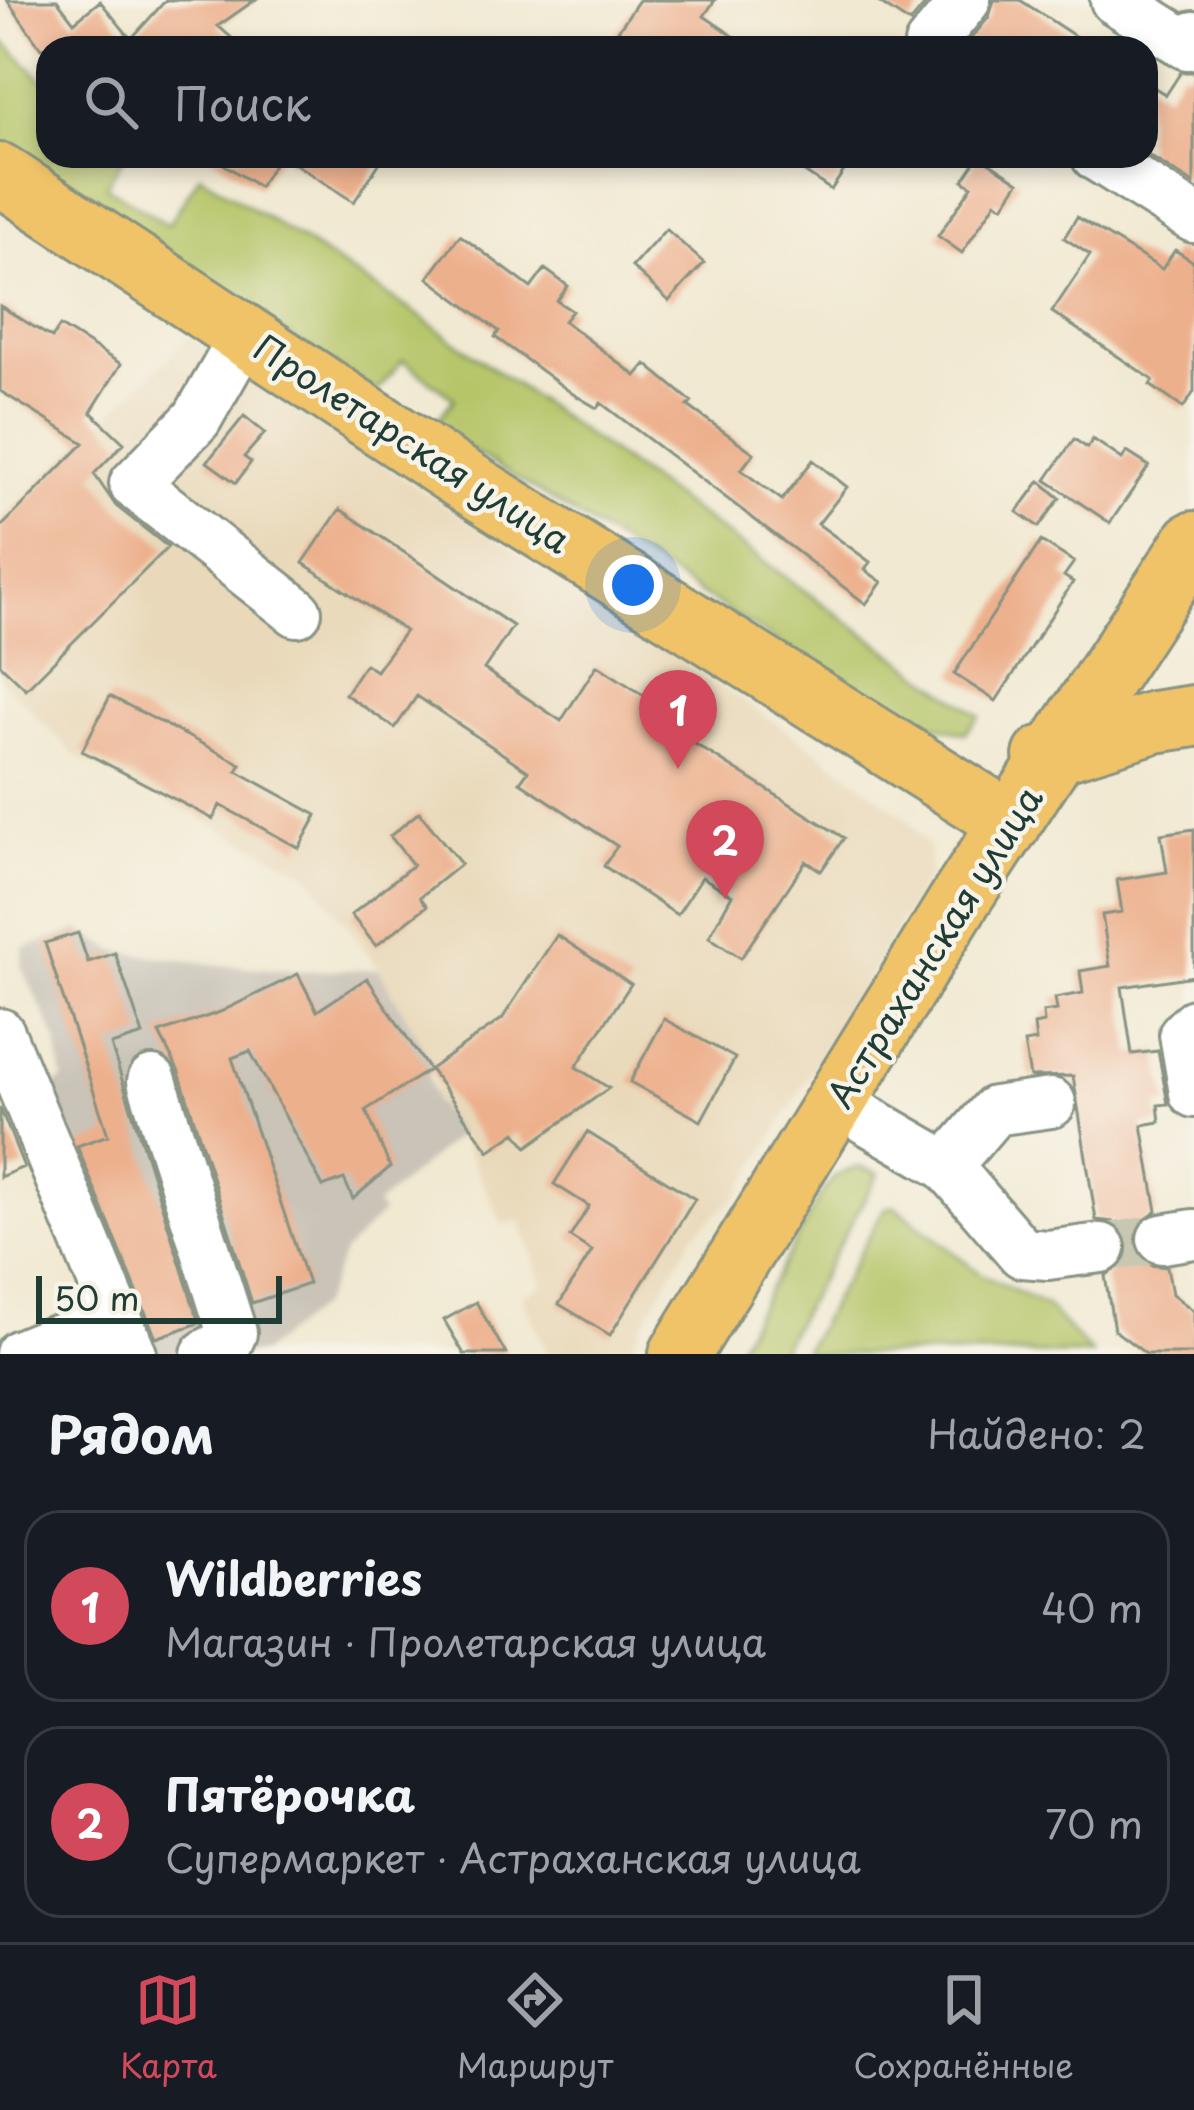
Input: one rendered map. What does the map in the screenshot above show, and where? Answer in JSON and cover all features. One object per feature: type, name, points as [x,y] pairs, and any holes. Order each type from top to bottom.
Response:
[{"type":"main road","name":"Пролетарская улица","points":[[0,174],[1011,823]]},
{"type":"main road","name":"Астраханская улица","points":[[680,1354],[1011,823],[1194,542]]},
{"type":"main road","points":[[953,789],[1058,752],[1194,716]]},
{"type":"street","points":[[936,36],[966,0]]},
{"type":"street","points":[[1114,0],[1187,45],[1194,35]]},
{"type":"street","points":[[1115,168],[1194,218]]},
{"type":"street","points":[[245,335],[197,418],[134,484],[297,612]]},
{"type":"street","points":[[1194,1024],[1184,1034],[1194,1093]]},
{"type":"street","points":[[0,1033],[131,1351]]},
{"type":"street","points":[[152,1081],[232,1333],[228,1342],[206,1354]]},
{"type":"street","points":[[838,1103],[947,1166],[1022,1252],[1048,1256],[1101,1248]]},
{"type":"street","points":[[947,1166],[994,1112],[1051,1103]]},
{"type":"street","points":[[20,1354],[75,1332],[102,1335],[131,1351]]},
{"type":"shaded area","points":[[190,337],[808,744],[904,816],[928,845],[930,873],[738,1195],[693,1235],[626,1354],[548,1354],[522,1296],[543,1284],[520,1220],[503,1224],[459,1134],[436,1104],[431,1060],[379,968],[307,872],[76,756],[0,678],[0,521]]},
{"type":"shaded area","points":[[79,930],[116,951],[220,965],[298,971],[379,969],[431,1060],[429,1078],[436,1104],[459,1134],[376,1205],[382,1213],[344,1252],[321,1305],[260,1354],[145,1354],[31,1093],[63,1080],[57,1041],[22,967],[24,948]]},
{"type":"green space","points":[[0,38],[36,73],[36,168],[117,168],[106,186],[168,225],[200,175],[418,315],[980,716],[965,733],[894,715],[433,426],[454,399],[403,360],[376,392],[0,146]]},
{"type":"green space","points":[[858,1167],[879,1173],[778,1354],[733,1354],[822,1193],[835,1176]]},
{"type":"green space","points":[[895,1206],[979,1273],[1047,1307],[1092,1354],[803,1354],[884,1209]]},
{"type":"building","points":[[7,0],[57,0],[74,22],[100,1],[129,36],[36,36],[36,41]]},
{"type":"building","points":[[166,0],[255,0],[218,26],[229,36],[134,36]]},
{"type":"building","points":[[639,0],[715,0],[704,16],[733,36],[614,36]]},
{"type":"building","points":[[875,0],[929,0],[910,23]]},
{"type":"building","points":[[994,0],[1020,0],[1075,36],[973,36],[989,17]]},
{"type":"building","points":[[1181,72],[1194,72],[1194,184],[1158,162],[1158,90],[1166,95]]},
{"type":"building","points":[[230,168],[271,168],[259,187]]},
{"type":"building","points":[[302,168],[376,168],[354,202]]},
{"type":"building","points":[[799,168],[846,168],[831,190]]},
{"type":"building","points":[[971,168],[997,168],[1019,182],[1003,206],[996,202],[962,253],[938,236],[972,186],[963,180]]},
{"type":"building","points":[[1077,217],[1162,269],[1175,250],[1194,262],[1194,392],[1183,408],[1150,385],[1153,380],[1052,312],[1090,255],[1064,238]]},
{"type":"building","points":[[666,229],[704,263],[669,301],[632,267]]},
{"type":"building","points":[[460,235],[531,288],[545,269],[568,286],[557,301],[572,311],[564,321],[636,376],[646,364],[692,402],[688,406],[754,453],[741,470],[782,500],[813,460],[847,487],[818,524],[870,562],[865,570],[882,582],[866,604],[601,403],[597,408],[573,394],[495,337],[499,331],[428,278]]},
{"type":"building","points":[[0,306],[52,338],[60,326],[121,364],[91,412],[124,443],[94,474],[116,506],[168,547],[26,689],[0,664],[0,528],[84,443],[0,391]]},
{"type":"building","points":[[244,416],[265,433],[244,457],[251,462],[236,483],[207,462]]},
{"type":"building","points":[[1074,439],[1087,448],[1093,439],[1122,459],[1127,452],[1149,466],[1110,523],[1046,480]]},
{"type":"building","points":[[1040,481],[1060,498],[1039,527],[1017,512]]},
{"type":"building","points":[[340,509],[513,626],[484,669],[561,721],[597,665],[672,714],[665,725],[844,838],[821,871],[806,861],[741,958],[709,937],[732,895],[702,877],[677,915],[604,866],[617,846],[520,782],[528,771],[417,696],[395,728],[345,694],[365,664],[376,671],[405,631],[303,563]]},
{"type":"building","points":[[1041,541],[1074,562],[1064,576],[1073,582],[996,701],[954,674]]},
{"type":"building","points":[[110,696],[241,764],[237,771],[317,815],[299,848],[220,805],[213,819],[82,751]]},
{"type":"building","points":[[419,812],[461,864],[420,897],[427,906],[376,946],[351,915],[413,865],[390,836]]},
{"type":"building","points":[[1194,829],[1194,976],[1122,987],[1132,1054],[1158,1051],[1168,1104],[1158,1105],[1160,1122],[1142,1125],[1157,1211],[1136,1228],[1134,1245],[1151,1265],[1167,1267],[1172,1294],[1194,1311],[1194,1354],[1146,1354],[1114,1330],[1105,1276],[1127,1260],[1129,1243],[1113,1222],[1096,1220],[1073,1076],[1030,1077],[1024,1043],[1036,1041],[1034,1025],[1044,1023],[1043,1012],[1057,1010],[1055,998],[1083,993],[1080,971],[1110,966],[1102,915],[1122,912],[1117,880],[1167,872],[1161,834]]},
{"type":"building","points":[[78,933],[88,962],[115,953],[143,1035],[111,1045],[199,1323],[156,1338],[77,1146],[108,1135],[45,943]]},
{"type":"building","points":[[557,935],[631,984],[576,1067],[609,1088],[527,1147],[516,1132],[489,1151],[430,1069],[502,1019]]},
{"type":"building","points":[[298,974],[317,1011],[367,978],[429,1070],[366,1110],[390,1167],[353,1199],[344,1179],[323,1187],[250,1051],[232,1058],[308,1284],[252,1303],[179,1072],[159,1033],[220,1012]]},
{"type":"building","points":[[664,1019],[735,1058],[701,1121],[630,1082]]},
{"type":"building","points":[[0,1108],[24,1167],[0,1177]]},
{"type":"building","points":[[587,1132],[695,1199],[610,1335],[559,1304],[592,1251],[570,1237],[589,1206],[554,1184]]},
{"type":"building","points":[[476,1302],[506,1354],[464,1354],[444,1320]]},
{"type":"tunnel","points":[[1101,1248],[1162,1239]]},
{"type":"place","name":"Wildberries","points":[[678,769]]},
{"type":"place","name":"Пятёрочка","points":[[725,899]]}]
